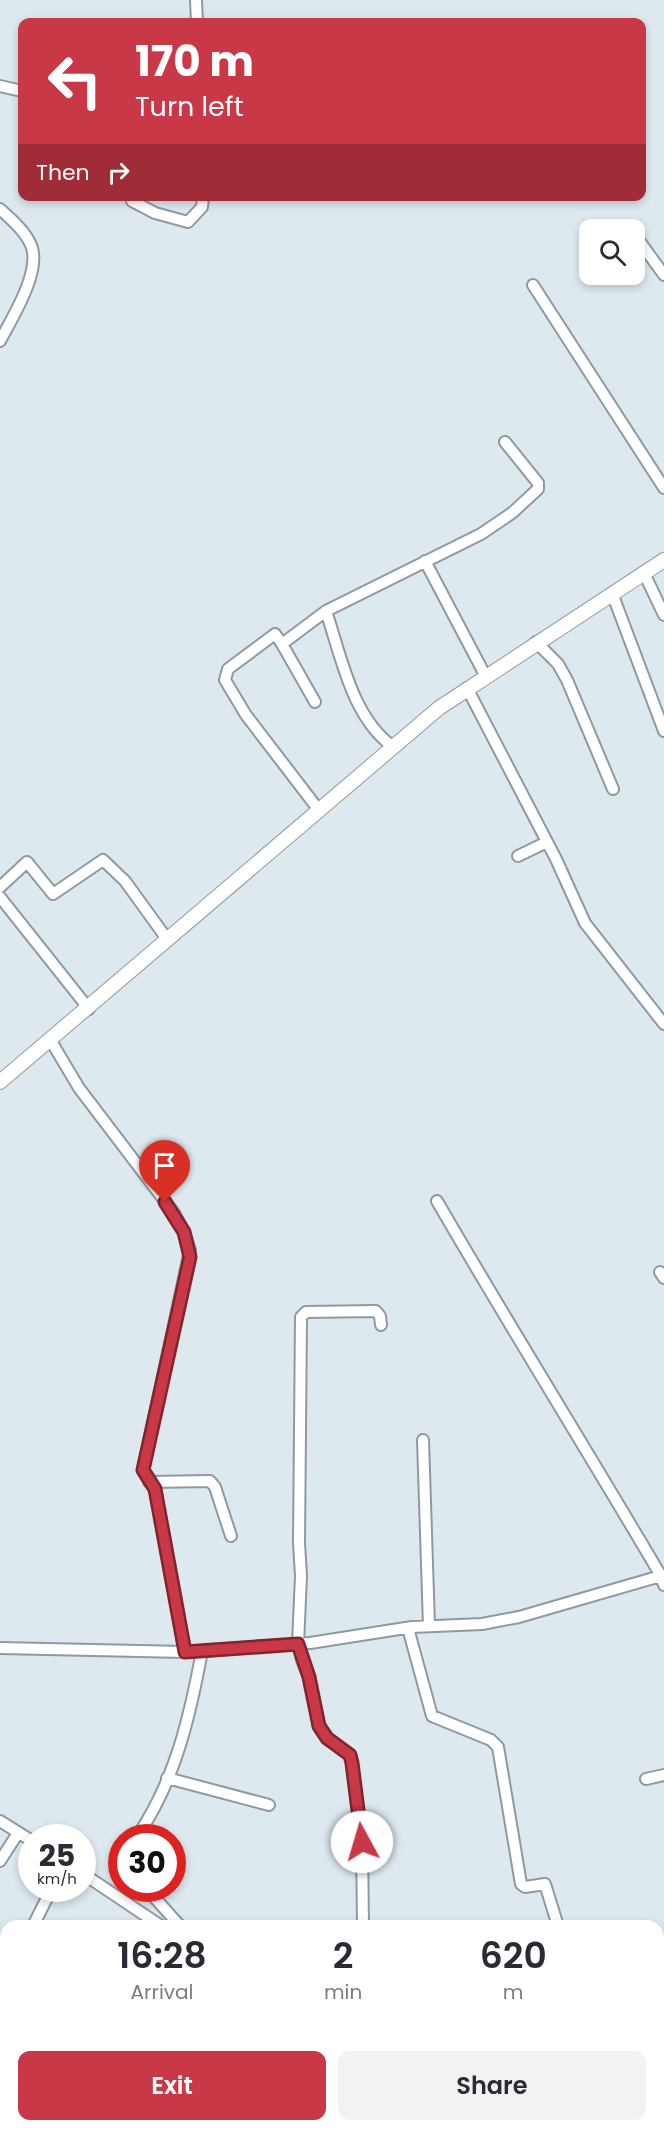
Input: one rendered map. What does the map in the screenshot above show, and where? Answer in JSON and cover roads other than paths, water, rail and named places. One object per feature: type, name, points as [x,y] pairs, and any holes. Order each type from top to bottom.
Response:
[{"type":"street","points":[[196,0],[197,18]]},
{"type":"street","points":[[0,86],[18,90]]},
{"type":"street","points":[[132,201],[155,213],[188,222],[202,207],[203,201]]},
{"type":"street","points":[[0,209],[25,235],[33,252],[28,286],[0,340]]},
{"type":"street","points":[[645,249],[664,275]]},
{"type":"street","points":[[533,285],[664,488]]},
{"type":"street","points":[[282,644],[326,611],[495,526],[538,489],[536,481],[505,442]]},
{"type":"street","points":[[0,1082],[89,1009],[166,939],[392,746],[485,675],[664,560]]},
{"type":"street","points":[[424,561],[485,675]]},
{"type":"street","points":[[644,573],[664,615]]},
{"type":"street","points":[[612,593],[664,731]]},
{"type":"street","points":[[326,611],[359,703],[378,736],[392,746]]},
{"type":"street","points":[[315,702],[275,634],[228,669],[225,680],[246,715],[318,809]]},
{"type":"street","points":[[536,642],[558,664],[567,680],[613,789]]},
{"type":"street","points":[[467,688],[585,923],[664,1024]]},
{"type":"street","points":[[518,856],[545,843]]},
{"type":"street","points":[[0,887],[27,862],[53,894],[103,860],[125,881],[166,939]]},
{"type":"street","points":[[0,897],[89,1009]]},
{"type":"street","points":[[51,1041],[79,1088],[174,1213],[190,1251],[143,1470],[155,1489],[185,1652]]},
{"type":"street","points":[[0,1648],[185,1652],[298,1644],[408,1628],[482,1624],[519,1617],[663,1579],[592,1459],[526,1356],[437,1201]]},
{"type":"street","points":[[363,1920],[362,1842],[352,1763],[350,1755],[327,1738],[319,1726],[309,1677],[298,1644],[301,1576],[299,1544],[300,1317],[306,1312],[376,1311],[380,1316],[381,1324]]},
{"type":"street","points":[[423,1440],[429,1626]]},
{"type":"street","points":[[149,1482],[210,1481],[231,1536]]},
{"type":"street","points":[[408,1628],[432,1716],[491,1740],[498,1747],[521,1884],[525,1887],[545,1884],[556,1920]]},
{"type":"street","points":[[145,1824],[157,1805],[186,1731],[202,1651]]},
{"type":"street","points":[[646,1779],[664,1775]]},
{"type":"street","points":[[167,1778],[269,1805]]},
{"type":"street","points":[[0,1821],[18,1833],[0,1861]]},
{"type":"street","points":[[96,1882],[152,1920]]},
{"type":"street","points":[[36,1920],[45,1902]]},
{"type":"street","points":[[159,1902],[175,1920]]}]
